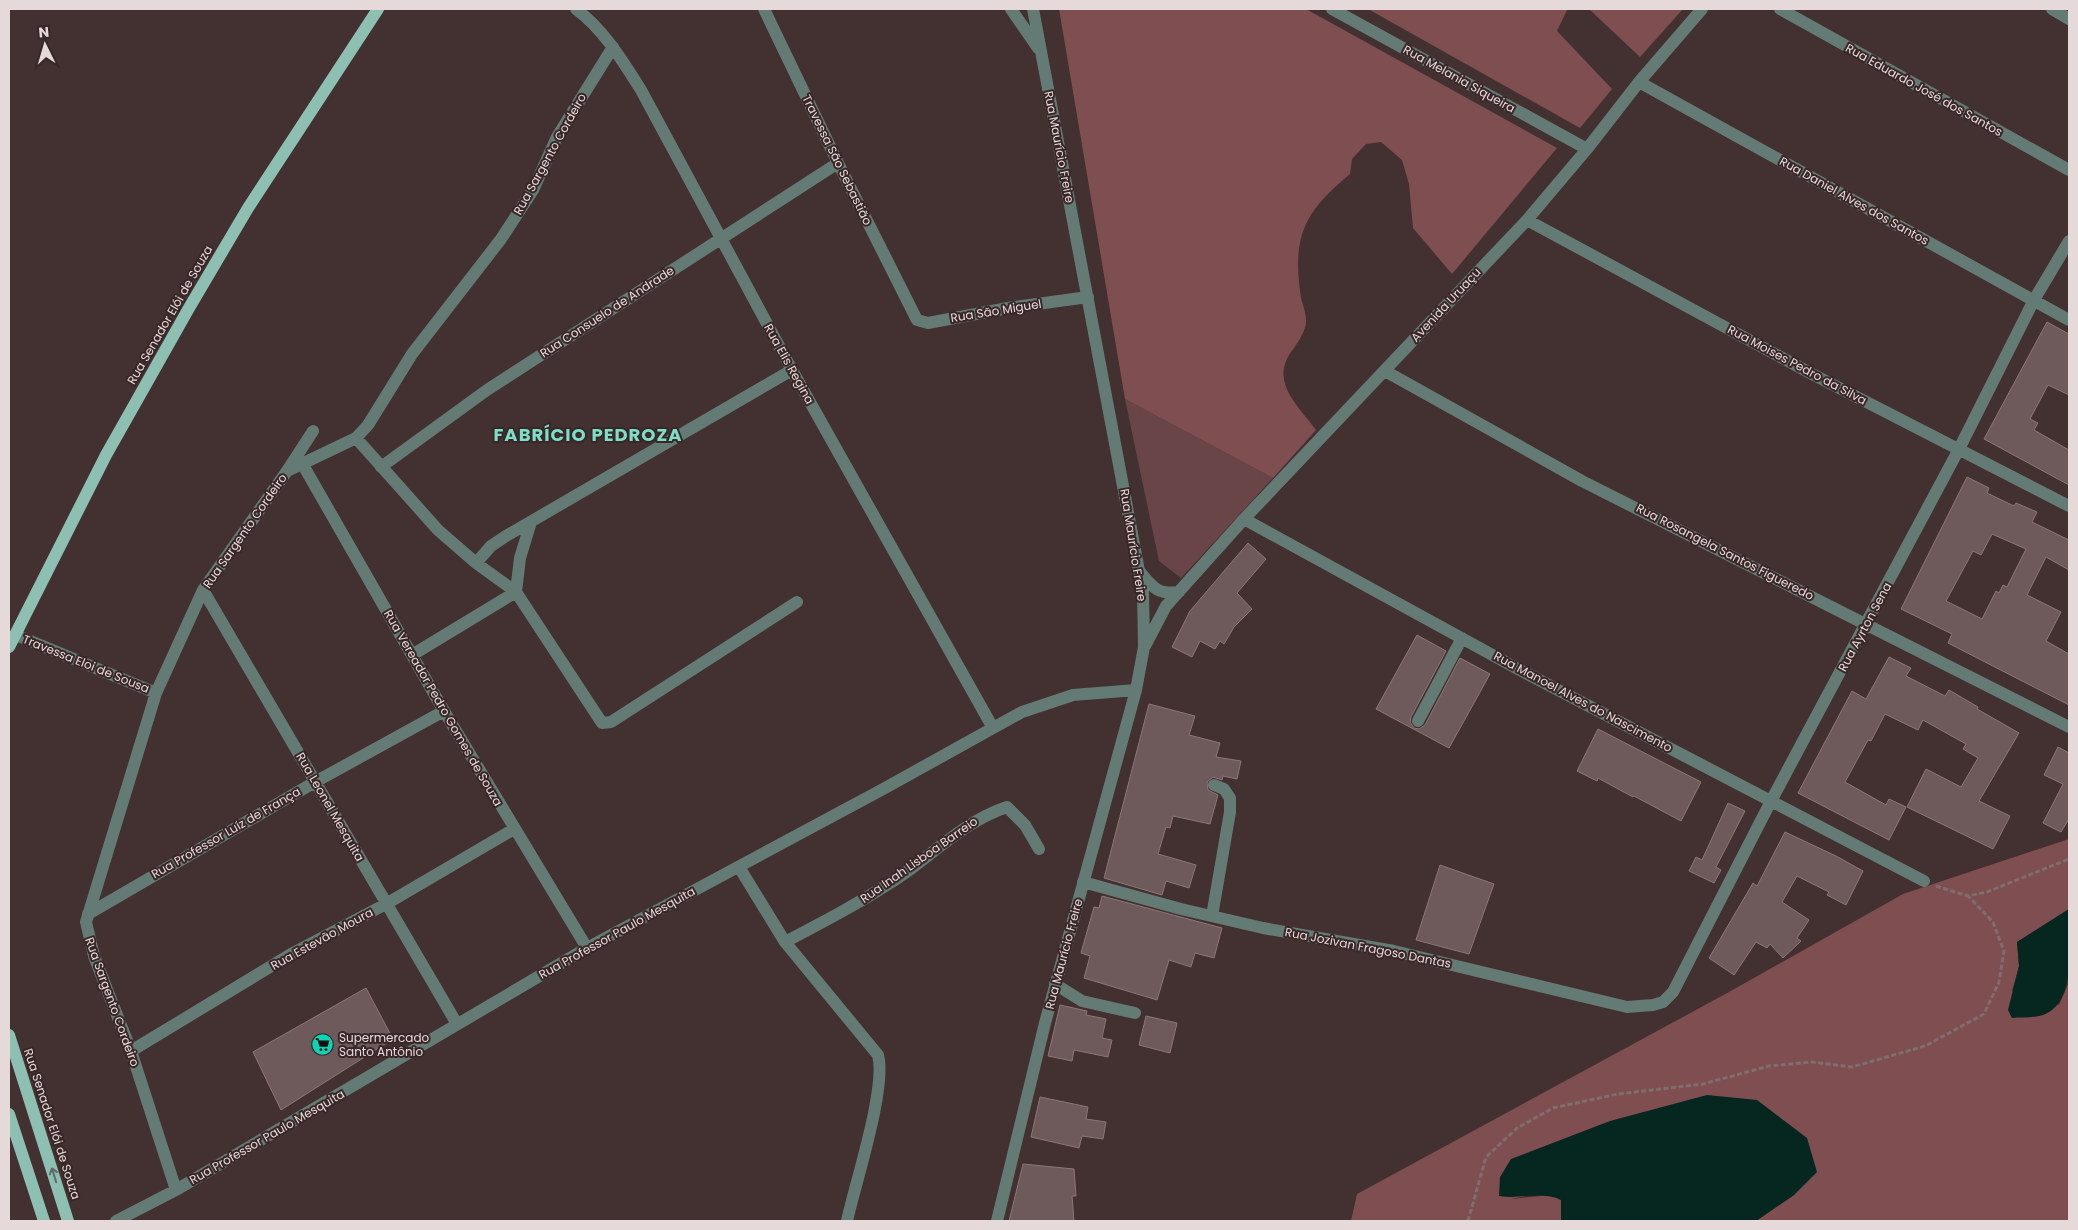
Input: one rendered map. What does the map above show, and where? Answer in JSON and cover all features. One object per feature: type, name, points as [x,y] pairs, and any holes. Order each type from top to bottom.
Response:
[{"type":"main road","name":"Rua Senador Elói de Souza","points":[[9,647],[106,455],[189,308],[248,208],[378,9]]},
{"type":"main road","name":"Rua Senador Elói de Souza","points":[[9,1035],[14,1066],[68,1221]]},
{"type":"main road","points":[[9,1114],[44,1221]]},
{"type":"street","name":"Rua Elis Regina","points":[[576,9],[591,20],[613,47],[641,90],[792,370],[993,728]]},
{"type":"street","name":"Travessa São Sebastião","points":[[764,9],[838,164],[912,310]]},
{"type":"street","points":[[1011,9],[1040,50]]},
{"type":"street","name":"Rua Maurício Freire","points":[[997,1221],[1055,984],[1136,690],[1144,647],[1142,592],[1033,9]]},
{"type":"street","name":"Rua Melania Siqueira","points":[[1332,9],[1587,150]]},
{"type":"street","name":"Avenida Uruaçu","points":[[1144,647],[1166,606],[1244,519],[1527,220],[1587,150],[1638,82],[1702,9]]},
{"type":"street","name":"Rua Eduardo José dos Santos","points":[[1780,9],[2069,170]]},
{"type":"street","points":[[2052,9],[2069,19]]},
{"type":"street","name":"Rua Sargento Cordeiro","points":[[176,1190],[131,1051],[88,937],[88,914],[156,693],[203,590],[286,471],[303,465],[356,438],[368,425],[412,354],[501,239],[532,190],[557,137],[613,47]]},
{"type":"street","name":"Rua Daniel Alves dos Santos","points":[[1638,82],[2069,320]]},
{"type":"street","name":"Rua Consuelo de Andrade","points":[[382,467],[487,390],[609,309],[721,240],[838,164]]},
{"type":"street","name":"Rua Moises Pedro da Silva","points":[[1527,220],[1812,374],[2069,506]]},
{"type":"street","name":"Rua Ayrton Sena","points":[[1654,1006],[1663,1002],[1673,992],[1771,801],[1959,449],[2034,300],[2069,241]]},
{"type":"street","name":"Rua São Miguel","points":[[912,310],[918,320],[924,323],[1008,308],[1088,298]]},
{"type":"street","points":[[476,563],[491,546],[792,370]]},
{"type":"street","name":"Rua Rosangela Santos Figueredo","points":[[1386,371],[1582,481],[1866,623],[2069,728]]},
{"type":"street","points":[[286,471],[313,431]]},
{"type":"street","points":[[356,438],[438,530],[476,563],[516,592],[600,721],[604,724],[611,722],[797,602]]},
{"type":"street","name":"Rua Vereador Pedro Gomes de Souza","points":[[303,465],[444,711],[587,948]]},
{"type":"street","name":"Rua Manoel Alves do Nascimento","points":[[1244,519],[1462,638],[1924,881]]},
{"type":"street","points":[[516,592],[520,558],[531,522]]},
{"type":"street","points":[[1138,571],[1152,586],[1165,594],[1179,592]]},
{"type":"street","name":"Rua Leonel Mesquita","points":[[203,590],[457,1024]]},
{"type":"street","points":[[412,656],[516,592]]},
{"type":"street","name":"Travessa Eloi de Sousa","points":[[16,635],[156,693]]},
{"type":"street","points":[[1418,721],[1462,638]]},
{"type":"street","name":"Rua Professor Paulo Mesquita","points":[[116,1221],[176,1190],[587,948],[1022,712],[1073,695],[1136,690]]},
{"type":"street","name":"Rua Professor Luíz de França","points":[[88,914],[315,782],[444,711]]},
{"type":"street","points":[[1212,916],[1230,812],[1230,798],[1224,789],[1214,785]]},
{"type":"street","name":"Rua Inah Lisboa Barreio","points":[[785,942],[848,909],[907,871],[987,813],[1007,807],[1025,825],[1040,849]]},
{"type":"street","name":"Rua Estevão Moura","points":[[131,1051],[294,953],[386,904],[514,829]]},
{"type":"street","points":[[739,866],[785,942],[871,1046],[880,1062],[878,1096],[847,1221]]},
{"type":"street","name":"Rua Jozivan Fragoso Dantas","points":[[1083,882],[1181,910],[1263,928],[1394,951],[1627,1007],[1654,1006]]},
{"type":"street","points":[[1055,984],[1082,1001],[1134,1013]]},
{"type":"path","points":[[1924,881],[1947,892],[1968,896],[1987,892],[2069,859]]},
{"type":"path","points":[[1468,1221],[1486,1157],[1517,1128],[1553,1108],[1618,1094],[1703,1084],[1768,1066],[1812,1062],[1852,1067],[1925,1046],[1984,1014],[1999,982],[2004,951],[1993,922],[1968,896]]},
{"type":"shaded area","points":[[1059,9],[1306,9],[1557,148],[1452,274],[1413,228],[1409,184],[1402,160],[1381,142],[1366,144],[1352,159],[1350,174],[1321,201],[1311,214],[1300,242],[1298,258],[1299,277],[1306,323],[1304,331],[1287,360],[1284,381],[1293,401],[1316,430],[1273,478],[1125,399]]},
{"type":"shaded area","points":[[1368,9],[1583,9],[1567,10],[1557,31],[1612,89],[1580,128]]},
{"type":"shaded area","points":[[1589,9],[1683,9],[1640,57]]},
{"type":"shaded area","points":[[1125,399],[1273,478],[1181,578],[1159,561]]},
{"type":"shaded area","points":[[2069,839],[2069,909],[2017,942],[2019,966],[2012,991],[2059,1005],[2069,982],[2069,1221],[1756,1221],[1794,1195],[1807,1138],[1511,1199],[1551,1195],[1561,1200],[1561,1221],[1351,1221],[1357,1194],[1729,992],[1903,894]]},
{"type":"shaded area","points":[[2069,909],[2069,969],[2067,984],[2062,998],[2054,1008],[2043,1015],[2012,1018],[2008,1010],[2019,966],[2017,942]]},
{"type":"shaded area","points":[[1707,1095],[1757,1100],[1807,1138],[1817,1172],[1794,1195],[1756,1221],[1561,1221],[1561,1200],[1554,1197],[1539,1195],[1499,1196],[1500,1177],[1511,1159],[1610,1121]]},
{"type":"building","points":[[2047,322],[2069,334],[2069,395],[2048,385],[2030,419],[2038,423],[2034,430],[2069,450],[2069,485],[1984,439]]},
{"type":"building","points":[[1967,477],[1989,488],[1987,493],[2014,506],[2016,503],[2037,512],[2032,522],[2069,540],[2069,570],[2046,557],[2027,595],[2061,612],[2046,641],[2069,654],[2069,705],[1948,643],[1952,634],[1901,609]],"holes":[[[1992,534],[2026,549],[2007,587],[2003,585],[1999,593],[1996,591],[1982,619],[1946,601],[1973,551],[1981,555]]]},
{"type":"building","points":[[1248,543],[1266,559],[1237,593],[1252,609],[1234,627],[1224,644],[1220,641],[1215,649],[1200,641],[1192,657],[1172,647],[1190,611]]},
{"type":"building","points":[[1417,635],[1446,651],[1411,717],[1410,722],[1414,728],[1419,729],[1425,725],[1460,658],[1490,674],[1449,748],[1376,709]]},
{"type":"building","points":[[1889,657],[1911,668],[1906,676],[1945,696],[1949,690],[1978,707],[1977,709],[2019,733],[1979,801],[2010,816],[1993,849],[1907,807],[1926,769],[1961,787],[1978,758],[1963,749],[1966,744],[1923,720],[1918,730],[1885,714],[1871,741],[1868,740],[1845,782],[1886,805],[1889,799],[1906,807],[1889,840],[1798,793],[1852,691],[1866,699]]},
{"type":"building","points":[[1149,704],[1195,716],[1189,735],[1220,743],[1216,757],[1241,761],[1237,779],[1223,776],[1222,780],[1213,777],[1207,782],[1208,790],[1218,795],[1210,824],[1173,816],[1170,828],[1166,827],[1158,854],[1196,865],[1189,888],[1166,881],[1162,895],[1104,878]]},
{"type":"building","points":[[1598,729],[1701,782],[1681,821],[1598,778],[1597,781],[1577,771]]},
{"type":"building","points":[[2058,747],[2069,753],[2069,819],[2061,832],[2043,823],[2063,784],[2044,775]]},
{"type":"building","points":[[1728,803],[1745,811],[1716,867],[1721,870],[1714,883],[1689,871],[1696,857],[1702,860]]},
{"type":"building","points":[[1785,832],[1863,871],[1846,905],[1827,895],[1829,892],[1797,876],[1782,902],[1809,920],[1797,938],[1801,941],[1783,958],[1770,944],[1767,948],[1756,942],[1734,975],[1709,958],[1753,883],[1757,886]]},
{"type":"building","points":[[1440,865],[1494,884],[1469,954],[1416,940]]},
{"type":"building","points":[[1102,896],[1222,928],[1214,958],[1195,953],[1191,967],[1169,960],[1157,1000],[1084,978],[1090,956],[1081,953],[1094,907],[1099,908]]},
{"type":"building","name":"Supermercado Santo Antônio","points":[[366,988],[393,1039],[281,1110],[253,1052]]},
{"type":"building","points":[[1060,1005],[1087,1011],[1086,1015],[1106,1019],[1102,1038],[1112,1040],[1108,1057],[1074,1050],[1072,1061],[1048,1056]]},
{"type":"building","points":[[1146,1016],[1177,1023],[1170,1053],[1139,1045]]},
{"type":"building","points":[[1040,1097],[1088,1107],[1086,1119],[1106,1122],[1103,1139],[1082,1136],[1079,1148],[1031,1137]]},
{"type":"building","points":[[1023,1164],[1074,1169],[1076,1196],[1072,1196],[1074,1221],[1009,1221]]},
{"type":"place","name":"Supermercado Santo Antônio","points":[[323,1045]]},
{"type":"district","name":"FABRÍCIO PEDROZA","points":[[588,435]]}]
